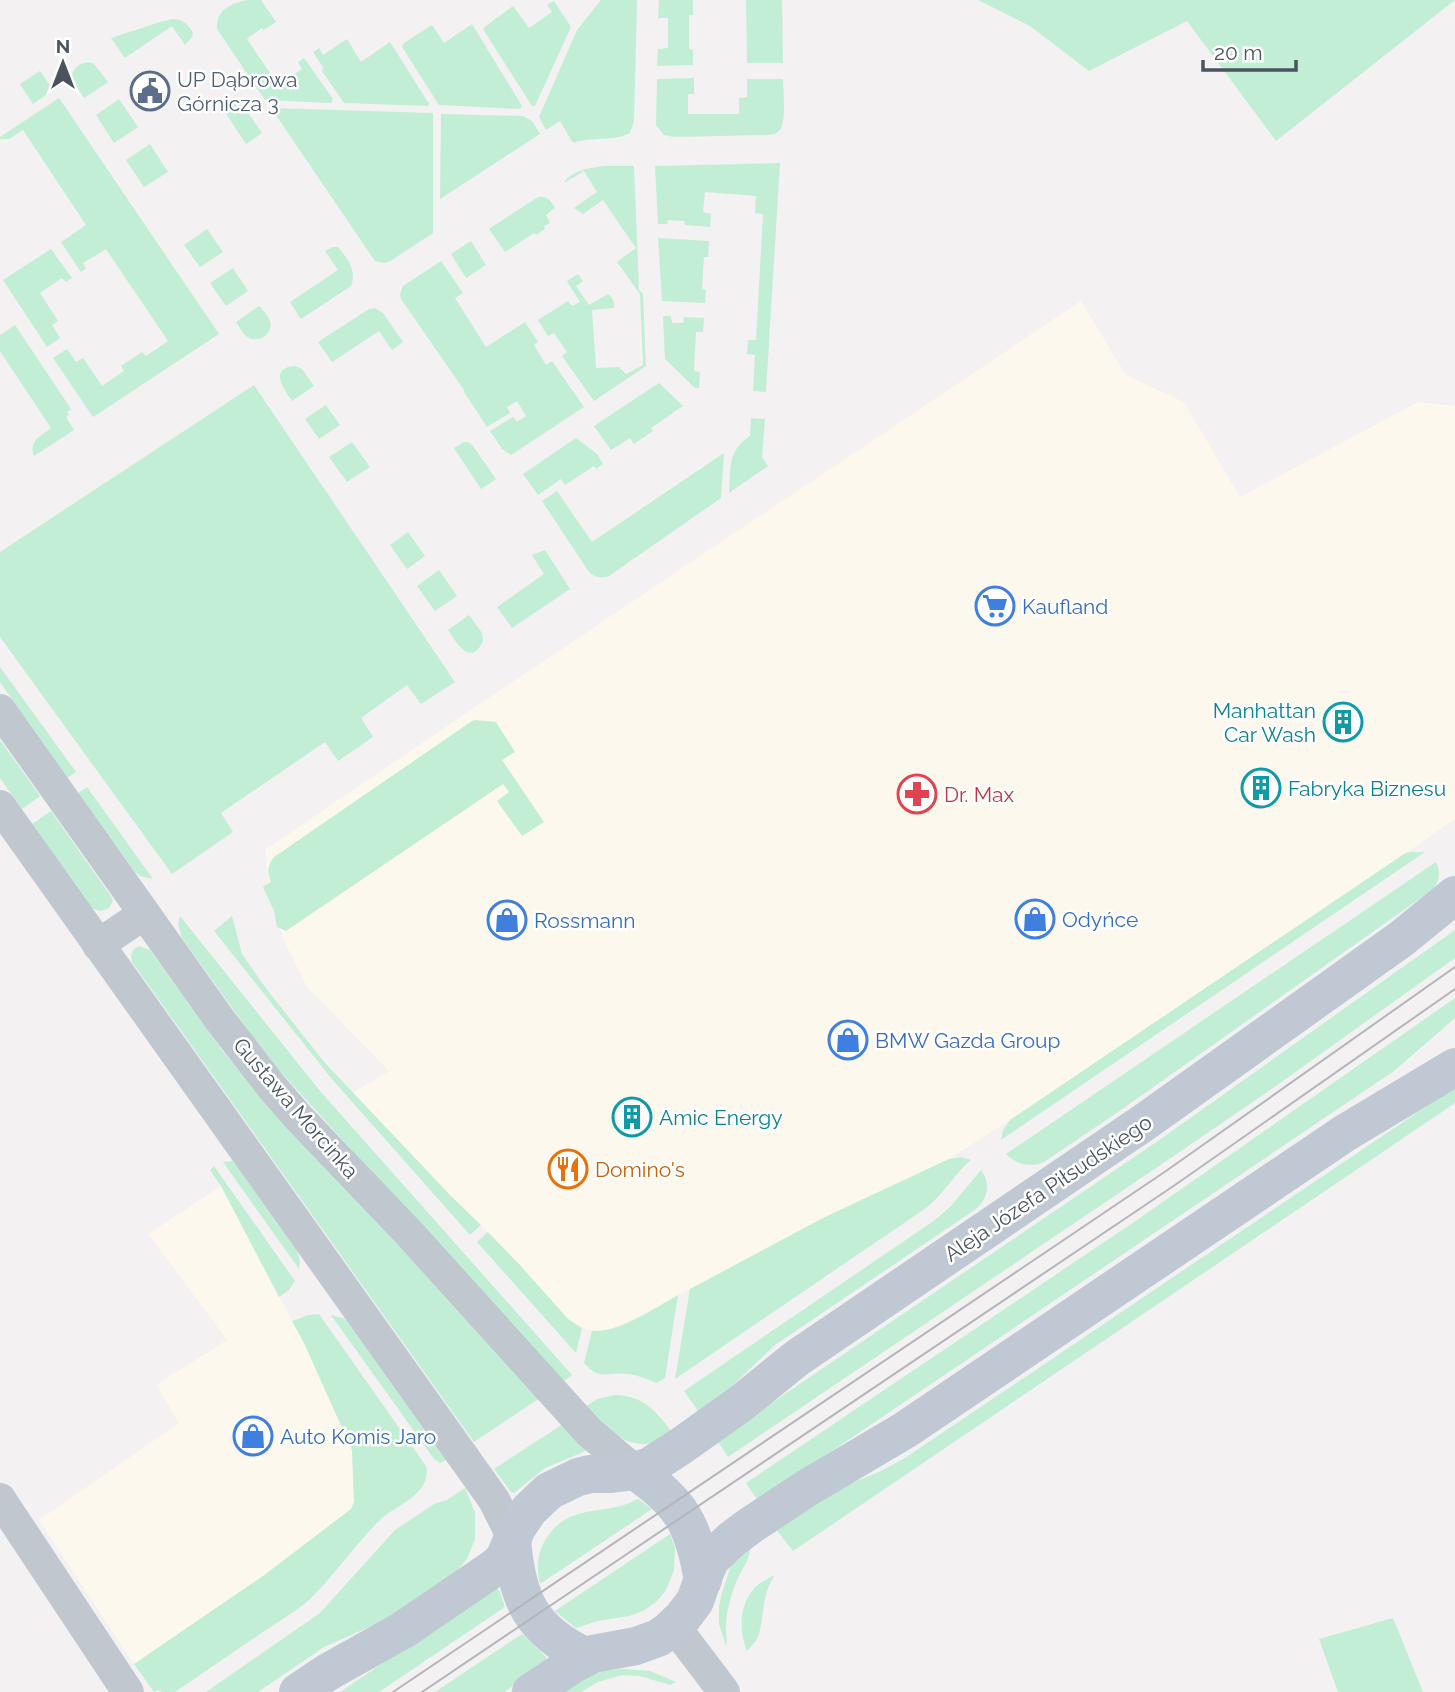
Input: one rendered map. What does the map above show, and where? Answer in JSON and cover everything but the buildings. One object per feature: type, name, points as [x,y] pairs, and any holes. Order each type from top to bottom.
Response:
[{"type":"street","name":"Gustawa Morcinka","points":[[0,710],[246,1055],[299,1118],[408,1232],[589,1432],[635,1471]]},
{"type":"street","points":[[0,806],[494,1500],[513,1539],[519,1588],[534,1617],[555,1638],[587,1657]]},
{"type":"street","name":"Aleja Józefa Piłsudskiego","points":[[635,1471],[650,1466],[681,1446],[797,1358],[1146,1121],[1401,939],[1455,895]]},
{"type":"street","points":[[98,945],[144,914]]},
{"type":"street","points":[[531,1692],[587,1657],[658,1638],[690,1609],[712,1559],[751,1525],[807,1488],[898,1435],[1345,1133],[1455,1067]]},
{"type":"street","points":[[298,1692],[402,1630],[486,1574],[505,1559],[517,1528],[529,1510],[549,1491],[578,1477],[635,1471],[661,1489],[683,1516],[694,1538],[703,1580]]},
{"type":"street","points":[[0,1499],[128,1692]]},
{"type":"street","points":[[674,1626],[724,1692]]},
{"type":"shaded area","points":[[1081,301],[1126,375],[1184,402],[1240,497],[1418,402],[1455,406],[1455,819],[1346,895],[949,1159],[825,1217],[617,1328],[596,1332],[577,1326],[352,1093],[389,1071],[307,987],[284,941],[271,903],[265,850]]},
{"type":"shaded area","name":"Auto Komis Jaro","points":[[221,1186],[304,1343],[352,1450],[354,1502],[345,1515],[263,1576],[134,1664],[39,1520],[179,1423],[156,1385],[227,1340],[148,1234]]},
{"type":"green space","points":[[247,0],[261,0],[276,22],[247,39],[278,85],[302,69],[298,62],[304,58],[333,99],[331,103],[265,100],[217,29],[219,17],[225,9]]},
{"type":"green space","points":[[601,0],[637,0],[634,121],[630,133],[623,136],[573,143],[560,121],[546,130],[539,117],[577,30]]},
{"type":"green space","points":[[659,0],[693,0],[693,15],[689,15],[689,49],[693,50],[693,65],[657,66],[658,49],[668,48],[668,18],[658,18]]},
{"type":"green space","points":[[746,0],[782,0],[783,63],[747,63]]},
{"type":"green space","points":[[978,0],[1455,0],[1276,141],[1187,21],[1089,71],[1030,26]]},
{"type":"green space","points":[[554,1],[571,27],[535,106],[532,106],[483,29],[513,6],[529,28],[552,12],[547,5]]},
{"type":"green space","points":[[173,19],[185,23],[193,33],[185,45],[172,26],[125,58],[111,38],[160,22]]},
{"type":"green space","points":[[472,24],[522,106],[520,109],[439,105],[402,47],[432,25],[444,43]]},
{"type":"green space","points":[[347,39],[361,62],[390,42],[428,106],[344,103],[322,71],[323,67],[313,52],[319,48],[323,55]]},
{"type":"green space","points":[[89,62],[94,64],[108,82],[84,98],[71,78],[77,67]]},
{"type":"green space","points":[[40,71],[53,90],[33,104],[20,84]]},
{"type":"green space","points":[[694,78],[694,94],[688,94],[688,114],[739,114],[739,98],[747,97],[747,79],[783,79],[784,114],[779,131],[768,135],[664,135],[656,125],[657,79]]},
{"type":"green space","points":[[59,98],[219,334],[93,417],[53,358],[67,349],[76,362],[83,358],[102,386],[124,371],[121,366],[142,352],[146,356],[168,341],[106,249],[83,263],[86,268],[81,272],[61,242],[86,225],[23,130],[9,139],[0,139]]},
{"type":"green space","points":[[238,98],[262,133],[246,144],[223,109]]},
{"type":"green space","points":[[119,99],[138,127],[114,143],[96,115]]},
{"type":"green space","points":[[271,108],[433,113],[433,233],[392,260],[385,263],[375,261]]},
{"type":"green space","points":[[441,114],[523,116],[532,121],[540,134],[440,199]]},
{"type":"green space","points":[[150,144],[168,172],[144,187],[126,160]]},
{"type":"green space","points":[[780,163],[766,392],[753,391],[755,355],[747,354],[748,340],[756,340],[763,214],[755,213],[756,196],[705,192],[703,212],[711,214],[710,227],[685,225],[684,221],[668,220],[667,224],[658,224],[655,166]]},
{"type":"green space","points":[[604,166],[634,166],[639,290],[643,294],[646,366],[594,401],[562,356],[567,352],[554,333],[548,336],[538,320],[568,301],[572,306],[580,302],[567,281],[578,274],[583,281],[576,286],[589,305],[608,294],[614,304],[614,308],[592,310],[596,368],[619,367],[626,374],[643,365],[640,294],[617,262],[636,248],[603,200],[583,214],[574,208],[597,192],[584,171],[564,183],[576,172]]},
{"type":"green space","points":[[538,197],[544,197],[555,208],[546,215],[550,223],[536,235],[534,233],[505,252],[489,229]]},
{"type":"green space","points":[[207,229],[223,252],[200,267],[184,245]]},
{"type":"green space","points":[[658,238],[709,241],[708,257],[704,257],[702,289],[706,290],[705,303],[662,301]]},
{"type":"green space","points":[[471,241],[486,265],[466,278],[451,254]]},
{"type":"green space","points":[[338,247],[351,265],[351,286],[301,319],[290,302],[338,270],[325,251]]},
{"type":"green space","points":[[51,249],[72,278],[66,282],[62,278],[40,293],[58,321],[52,325],[60,338],[47,347],[3,280]]},
{"type":"green space","points":[[441,261],[463,293],[455,298],[486,347],[525,322],[538,342],[534,345],[546,365],[552,361],[584,407],[511,455],[502,449],[490,431],[513,417],[517,422],[526,416],[517,401],[507,407],[510,413],[487,427],[401,299],[403,286]]},
{"type":"green space","points":[[233,268],[248,291],[226,306],[210,283]]},
{"type":"green space","points":[[259,306],[271,326],[264,337],[251,339],[236,322]]},
{"type":"green space","points":[[375,308],[383,313],[403,342],[392,350],[379,331],[332,362],[318,342],[369,309]]},
{"type":"green space","points":[[663,316],[671,316],[672,323],[683,323],[684,317],[704,318],[703,332],[696,332],[694,371],[700,372],[699,388],[695,388],[665,359]]},
{"type":"green space","points":[[15,325],[71,409],[66,417],[74,430],[34,456],[34,443],[51,428],[0,351],[0,335]]},
{"type":"green space","points":[[295,366],[302,369],[314,386],[292,401],[282,385],[280,375],[287,368]]},
{"type":"green space","points":[[659,383],[683,406],[651,428],[653,431],[634,444],[630,438],[611,450],[594,426]]},
{"type":"green space","points":[[254,385],[455,682],[421,704],[407,685],[361,718],[373,737],[338,761],[325,742],[221,813],[233,832],[172,874],[0,637],[0,552]]},
{"type":"green space","points":[[326,405],[340,425],[319,439],[305,419]]},
{"type":"green space","points":[[751,418],[765,419],[762,457],[768,466],[729,493],[730,468],[734,454],[750,436]]},
{"type":"green space","points":[[576,438],[597,454],[603,464],[596,469],[594,466],[565,485],[561,479],[538,495],[523,474]]},
{"type":"green space","points":[[352,442],[370,467],[347,482],[329,457]]},
{"type":"green space","points":[[464,442],[473,446],[496,479],[481,489],[454,448]]},
{"type":"green space","points":[[724,453],[721,498],[606,577],[598,577],[589,572],[542,501],[557,491],[592,542]]},
{"type":"green space","points":[[408,532],[425,556],[407,569],[390,545]]},
{"type":"green space","points":[[545,550],[570,589],[512,628],[497,607],[544,574],[532,555]]},
{"type":"green space","points":[[439,570],[457,596],[435,611],[417,586]]},
{"type":"green space","points":[[469,615],[482,633],[483,641],[478,649],[469,653],[455,641],[448,630]]},
{"type":"green space","points":[[0,667],[76,772],[67,778],[0,682]]},
{"type":"green space","points":[[475,720],[496,722],[515,752],[502,760],[544,822],[522,836],[497,801],[509,792],[503,784],[286,931],[277,927],[274,911],[263,887],[271,882],[268,869],[274,857]]},
{"type":"green space","points":[[0,740],[40,796],[22,809],[0,778]]},
{"type":"green space","points":[[87,787],[153,879],[135,872],[78,793]]},
{"type":"green space","points":[[51,811],[113,900],[107,909],[101,911],[91,907],[32,824]]},
{"type":"green space","points":[[1425,852],[1001,1140],[1003,1130],[1010,1120],[1404,854]]},
{"type":"green space","points":[[1436,862],[1439,877],[1432,890],[1121,1110],[1044,1162],[1024,1164],[1006,1154]]},
{"type":"green space","points":[[180,916],[320,1091],[572,1375],[563,1382],[279,1070],[182,938],[178,924]]},
{"type":"green space","points":[[232,916],[242,954],[265,987],[325,1063],[481,1225],[470,1235],[331,1078],[214,931]]},
{"type":"green space","points":[[1455,930],[1455,958],[1273,1088],[728,1457],[717,1440],[1155,1143]]},
{"type":"green space","points":[[139,946],[150,950],[223,1051],[274,1112],[393,1236],[540,1398],[474,1442],[132,962],[132,952]]},
{"type":"green space","points":[[1455,998],[1455,1018],[1394,1071],[758,1501],[746,1483],[1134,1222]]},
{"type":"green space","points":[[1455,1087],[1455,1103],[793,1551],[775,1528],[835,1490],[905,1458]]},
{"type":"green space","points":[[961,1157],[971,1160],[926,1208],[675,1379],[690,1289],[825,1217],[949,1159]]},
{"type":"green space","points":[[233,1161],[297,1251],[299,1269],[223,1162]]},
{"type":"green space","points":[[214,1166],[295,1281],[289,1290],[279,1297],[210,1170]]},
{"type":"green space","points":[[981,1170],[987,1191],[976,1209],[775,1345],[700,1414],[684,1391],[935,1220],[951,1206]]},
{"type":"green space","points":[[488,1232],[568,1319],[582,1328],[576,1353],[477,1242]]},
{"type":"green space","points":[[678,1295],[665,1378],[656,1383],[620,1373],[600,1374],[584,1363],[592,1331],[603,1331],[625,1324]]},
{"type":"green space","points":[[319,1314],[426,1466],[424,1484],[412,1497],[381,1519],[303,1605],[175,1692],[154,1692],[134,1664],[263,1576],[351,1509],[354,1502],[352,1450],[292,1321]]},
{"type":"green space","points":[[331,1315],[347,1321],[446,1460],[440,1463],[434,1459]]},
{"type":"green space","points":[[615,1395],[641,1401],[661,1418],[672,1433],[655,1442],[642,1444],[614,1434],[585,1407],[597,1399]]},
{"type":"green space","points":[[563,1424],[586,1451],[545,1468],[514,1493],[511,1492],[494,1469]]},
{"type":"green space","points":[[465,1488],[475,1512],[475,1539],[467,1559],[451,1578],[392,1617],[324,1647],[258,1692],[206,1692],[320,1613],[395,1530],[434,1504],[447,1500]]},
{"type":"green space","points":[[638,1499],[652,1509],[540,1584],[540,1553],[544,1542],[555,1528],[570,1517],[617,1507]]},
{"type":"green space","points":[[670,1534],[675,1548],[674,1570],[666,1590],[643,1611],[576,1628],[555,1611]]},
{"type":"green space","points":[[750,1549],[730,1602],[726,1646],[719,1624],[721,1596],[731,1565]]},
{"type":"green space","points":[[775,1575],[765,1597],[758,1637],[747,1651],[742,1628],[745,1605],[754,1588]]},
{"type":"green space","points":[[494,1588],[498,1588],[505,1607],[379,1692],[340,1692]]},
{"type":"green space","points":[[1393,1618],[1423,1692],[1338,1692],[1319,1639]]},
{"type":"green space","points":[[522,1634],[547,1658],[545,1664],[504,1692],[435,1692]]},
{"type":"green space","points":[[624,1669],[650,1671],[676,1682],[670,1685],[640,1676],[622,1675],[598,1682],[581,1692],[560,1692],[590,1676]]},
{"type":"tram line","points":[[393,1692],[1166,1171],[1455,967]]},
{"type":"tram line","points":[[422,1692],[1175,1185],[1455,989]]},
{"type":"place","name":"UP Dąbrowa Górnicza 3","points":[[150,91]]},
{"type":"place","name":"Kaufland","points":[[995,606]]},
{"type":"place","name":"Manhattan Car Wash","points":[[1343,722]]},
{"type":"place","name":"Fabryka Biznesu","points":[[1261,788]]},
{"type":"place","name":"Dr. Max","points":[[917,794]]},
{"type":"place","name":"Odyńce","points":[[1035,919]]},
{"type":"place","name":"Rossmann","points":[[507,920]]},
{"type":"place","name":"BMW Gazda Group","points":[[848,1040]]},
{"type":"place","name":"Amic Energy","points":[[632,1117]]},
{"type":"place","name":"Domino's","points":[[568,1169]]},
{"type":"place","name":"Auto Komis Jaro","points":[[253,1436]]}]
